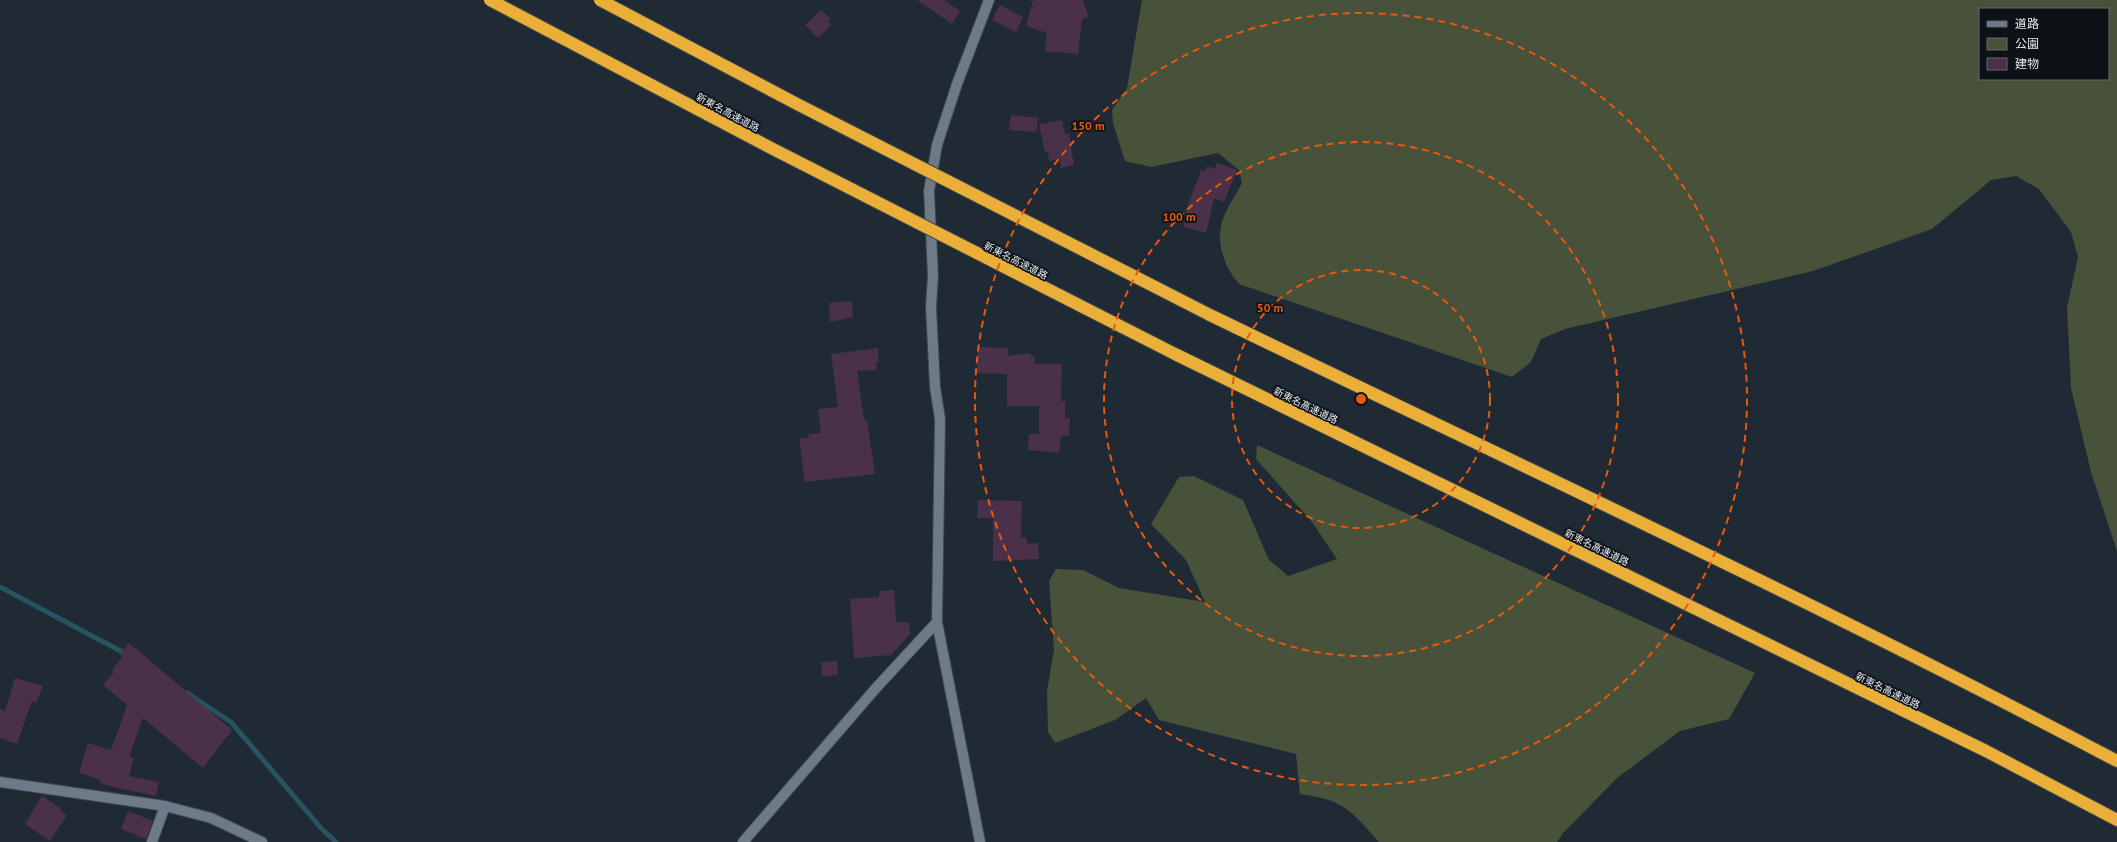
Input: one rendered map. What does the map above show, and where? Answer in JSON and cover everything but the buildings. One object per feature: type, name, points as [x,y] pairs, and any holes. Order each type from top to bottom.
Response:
[{"type":"highway","name":"新東名高速道路","points":[[490,0],[771,148],[1175,354],[1986,751],[2117,820]]},
{"type":"highway","points":[[600,0],[804,108],[1210,315],[1791,595],[2000,699],[2117,760]]},
{"type":"street","points":[[980,842],[937,622],[940,419],[935,387],[931,315],[932,275],[929,191],[939,138],[957,84],[989,0]]},
{"type":"street","points":[[743,842],[876,688],[937,622]]},
{"type":"street","points":[[0,782],[165,806],[211,818],[262,842]]},
{"type":"street","points":[[152,842],[165,806]]},
{"type":"green space","points":[[1142,0],[2117,0],[2117,551],[2091,472],[2071,388],[2067,308],[2078,257],[2071,232],[2039,189],[2016,176],[1991,180],[1932,229],[1813,271],[1565,329],[1541,339],[1531,362],[1512,377],[1239,284],[1225,262],[1222,253],[1220,236],[1225,214],[1242,183],[1239,170],[1218,153],[1151,167],[1125,161],[1113,123],[1112,110],[1127,88]]},
{"type":"green space","points":[[1257,445],[1755,673],[1729,719],[1680,731],[1617,778],[1563,833],[1557,842],[1379,842],[1346,808],[1337,803],[1315,796],[1300,794],[1296,754],[1159,720],[1146,698],[1115,720],[1055,743],[1048,732],[1047,691],[1054,650],[1049,581],[1056,569],[1083,570],[1119,588],[1205,602],[1186,560],[1151,524],[1179,477],[1194,476],[1243,500],[1269,560],[1288,576],[1337,559],[1312,522],[1256,459]]},
{"type":"waterway","points":[[0,587],[128,655]]},
{"type":"waterway","points":[[187,693],[231,722],[321,828],[336,842]]}]
